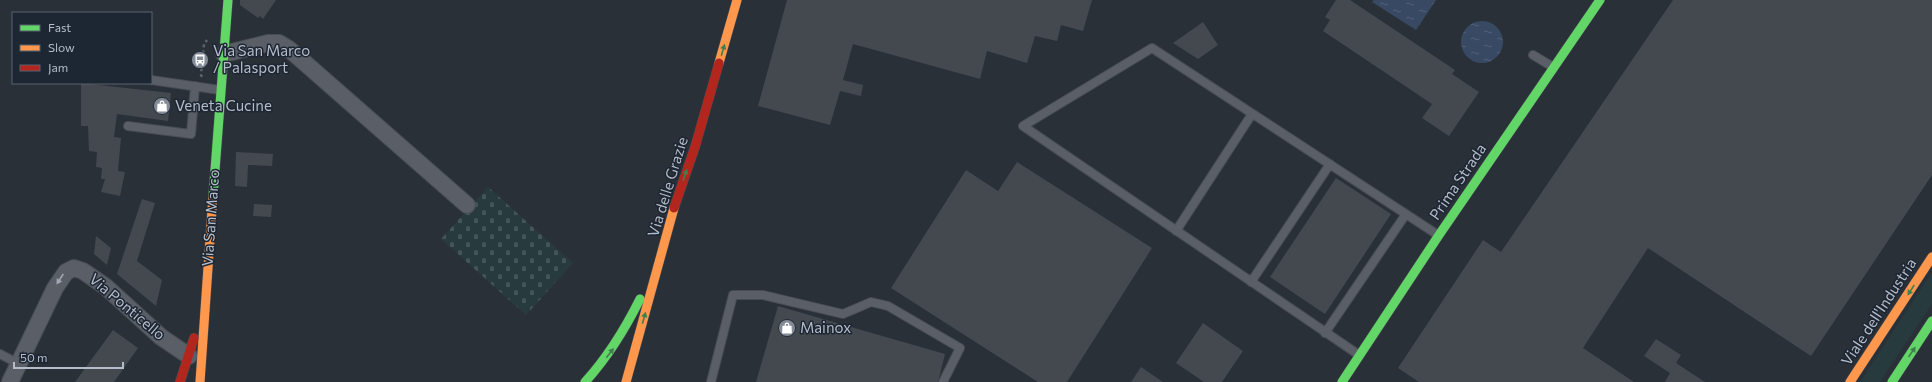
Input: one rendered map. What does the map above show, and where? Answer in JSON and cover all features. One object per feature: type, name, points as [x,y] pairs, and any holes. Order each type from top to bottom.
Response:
[{"type":"street","name":"Via San Marco","points":[[200,382],[220,90],[228,0]]},
{"type":"street","name":"Via delle Grazie","points":[[626,382],[673,212],[695,147],[738,0]]},
{"type":"street","name":"Prima Strada","points":[[1342,382],[1439,235],[1600,0]]},
{"type":"street","points":[[224,54],[268,43],[279,43],[289,49],[467,205]]},
{"type":"street","points":[[585,382],[596,371],[614,347],[634,311],[673,212]]},
{"type":"street","name":"Viale dell'Industria","points":[[1850,382],[1932,257]]},
{"type":"street","name":"Via Ponticello","points":[[10,382],[55,288],[66,272],[74,268],[83,271],[106,287],[161,337],[190,356]]},
{"type":"street","points":[[180,382],[190,356],[206,286]]},
{"type":"street","points":[[1892,382],[1932,321]]},
{"type":"lane","points":[[1359,356],[1023,126],[1152,48],[1439,235]]},
{"type":"lane","points":[[1533,55],[1554,68]]},
{"type":"lane","points":[[152,80],[220,90]]},
{"type":"lane","points":[[128,126],[191,134],[195,86]]},
{"type":"lane","points":[[1176,231],[1252,114]]},
{"type":"lane","points":[[1251,282],[1330,164]]},
{"type":"lane","points":[[1325,333],[1406,214]]},
{"type":"lane","points":[[712,382],[733,295],[764,295],[843,314],[871,302],[888,306],[960,348],[943,382]]},
{"type":"lane","points":[[0,354],[19,364]]},
{"type":"green space","points":[[488,187],[573,263],[526,315],[441,239]]},
{"type":"green space","points":[[1932,272],[1932,304],[1880,382],[1860,382]]},
{"type":"water","points":[[1374,0],[1436,0],[1416,30],[1372,2]]},
{"type":"water","points":[[1478,21],[1486,21],[1494,24],[1500,30],[1503,42],[1500,54],[1494,60],[1486,63],[1478,63],[1470,60],[1464,54],[1461,46],[1461,38],[1464,30],[1470,24]]},
{"type":"building","points":[[240,0],[276,0],[263,19],[260,16],[258,18],[240,5]]},
{"type":"building","points":[[787,0],[1092,0],[1083,31],[1061,25],[1057,41],[1035,36],[1027,63],[987,51],[980,79],[853,44],[843,80],[863,85],[861,96],[840,91],[830,125],[758,106]]},
{"type":"building","points":[[1336,0],[1350,0],[1455,70],[1452,74],[1479,92],[1449,136],[1422,118],[1432,104],[1323,31],[1330,20],[1325,17]]},
{"type":"building","points":[[1673,0],[1932,0],[1932,175],[1811,356],[1648,248],[1583,348],[1634,382],[1419,382],[1398,368],[1483,240],[1501,252]]},
{"type":"building","points":[[1203,22],[1218,45],[1198,59],[1173,43]]},
{"type":"building","points":[[81,84],[171,93],[168,121],[117,114],[114,137],[121,138],[118,171],[125,172],[120,196],[101,192],[105,179],[101,179],[102,168],[96,167],[97,152],[89,151],[88,126],[81,126]]},
{"type":"building","points":[[236,152],[273,154],[272,166],[248,165],[247,187],[235,186]]},
{"type":"building","points":[[1017,162],[1152,248],[1067,382],[1038,382],[891,288],[966,170],[998,191]]},
{"type":"building","points":[[1336,178],[1391,214],[1325,314],[1270,277]]},
{"type":"building","points":[[142,199],[155,203],[137,261],[162,280],[156,306],[117,274]]},
{"type":"building","points":[[254,204],[272,205],[271,217],[253,216]]},
{"type":"building","points":[[96,236],[111,248],[107,265],[94,254]]},
{"type":"building","points":[[778,306],[945,354],[938,382],[756,382]]},
{"type":"building","points":[[1203,323],[1243,351],[1222,382],[1204,382],[1176,363]]},
{"type":"building","points":[[113,330],[138,348],[114,382],[75,382]]},
{"type":"building","points":[[1656,339],[1681,355],[1676,363],[1705,382],[1665,382],[1670,373],[1644,356]]},
{"type":"building","points":[[1141,367],[1163,382],[1131,382]]},
{"type":"traffic: fast","points":[[213,196],[228,0]]},
{"type":"traffic: fast","points":[[1342,382],[1439,235],[1600,0]]},
{"type":"traffic: fast","points":[[585,382],[616,342],[640,299]]},
{"type":"traffic: fast","points":[[1892,382],[1932,321]]},
{"type":"traffic: slow","points":[[719,63],[737,0]]},
{"type":"traffic: slow","points":[[200,382],[213,196]]},
{"type":"traffic: slow","points":[[626,382],[674,208]]},
{"type":"traffic: slow","points":[[1850,382],[1932,257]]},
{"type":"traffic: jam","points":[[674,208],[695,147],[719,63]]},
{"type":"traffic: jam","points":[[180,382],[194,338]]},
{"type":"place","name":"Via San Marco / Palasport","points":[[200,60]]},
{"type":"place","name":"Veneta Cucine","points":[[162,106]]},
{"type":"place","name":"Mainox","points":[[787,328]]}]
